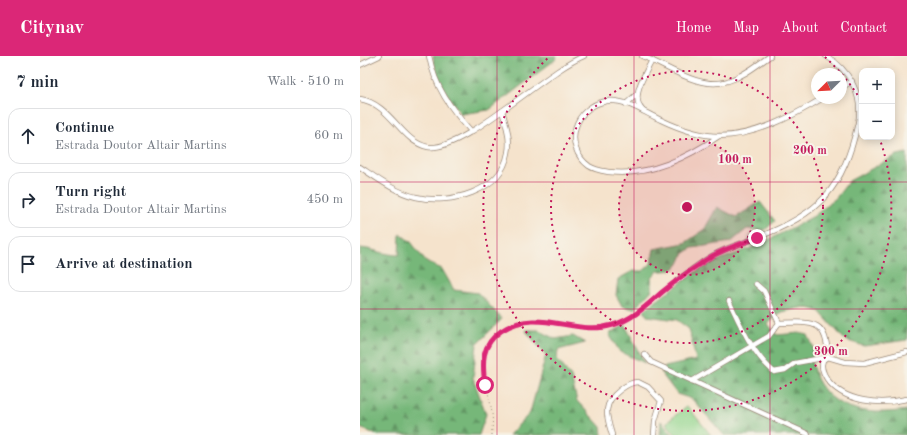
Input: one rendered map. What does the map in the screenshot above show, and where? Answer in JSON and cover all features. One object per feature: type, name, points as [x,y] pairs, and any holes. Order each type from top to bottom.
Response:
[{"type":"street","points":[[360,64],[379,56]]},
{"type":"street","points":[[429,56],[434,79],[442,94],[471,132]]},
{"type":"street","points":[[360,99],[379,106],[407,135],[418,143],[428,147],[438,146],[448,144],[471,132],[557,70],[584,56]]},
{"type":"street","points":[[642,56],[696,81],[710,84],[729,81],[770,56]]},
{"type":"street","points":[[677,281],[714,254],[791,223],[818,205],[836,184],[844,170],[854,139],[859,117],[859,104],[852,81],[844,70],[826,56]]},
{"type":"street","points":[[626,104],[637,94],[652,60]]},
{"type":"street","points":[[847,84],[852,81]]},
{"type":"street","points":[[637,94],[639,106],[645,112]]},
{"type":"street","points":[[719,136],[686,156],[657,167],[623,174],[591,167],[583,161],[577,153],[573,135],[583,113],[598,104],[613,101],[626,104],[685,129],[719,136],[749,131],[786,119],[812,104]]},
{"type":"street","points":[[360,167],[385,184],[416,197],[446,199],[475,192],[495,178],[507,158],[509,142],[502,111]]},
{"type":"street","points":[[756,284],[764,291],[779,323]]},
{"type":"street","points":[[729,301],[751,346],[765,364],[774,372],[785,370],[795,362],[828,357],[845,362],[864,363],[907,352]]},
{"type":"street","points":[[779,323],[804,322],[815,325],[822,330],[826,338],[828,357]]},
{"type":"street","points":[[692,381],[769,336],[779,323]]},
{"type":"street","points":[[644,354],[651,362],[808,434]]},
{"type":"street","points":[[828,357],[821,365],[823,373],[829,382],[841,392],[854,399],[868,401],[907,399]]},
{"type":"street","points":[[612,435],[606,410],[609,399],[633,382],[641,382],[661,401],[655,420],[654,435]]},
{"type":"path","points":[[491,435],[493,413],[485,385],[483,366],[486,346],[494,336],[509,326],[527,320],[547,321],[590,328],[614,325],[635,315],[677,281]]},
{"type":"green space","points":[[433,56],[557,56],[556,59],[489,110],[461,114],[439,80]]},
{"type":"green space","points":[[907,153],[907,340],[864,346],[845,340],[819,311],[804,307],[781,312],[768,324],[777,335],[799,333],[808,335],[813,346],[812,362],[818,380],[826,392],[836,401],[849,407],[877,412],[907,410],[907,435],[724,435],[692,399],[677,394],[661,373],[665,367],[696,360],[689,329],[677,320],[647,316],[644,310],[705,265],[759,245],[814,216],[836,198],[849,181],[897,155]]},
{"type":"green space","points":[[760,202],[775,221],[765,230],[747,229],[731,242],[692,248],[683,254],[677,266],[668,271],[658,271],[652,277],[652,290],[634,309],[622,306],[616,295],[618,279],[633,271],[643,271],[651,264],[654,249],[685,243],[704,230],[717,207],[736,217]]},
{"type":"green space","points":[[400,234],[411,242],[426,262],[442,269],[454,290],[478,293],[502,319],[477,344],[473,378],[486,414],[479,435],[378,435],[360,428],[360,248],[399,255]]},
{"type":"green space","points":[[625,325],[645,363],[620,352],[609,334]]},
{"type":"green space","points":[[525,330],[539,330],[555,339],[573,336],[585,343],[558,350],[557,359],[571,377],[577,401],[601,427],[602,435],[509,435],[530,413],[546,355]]},
{"type":"green space","points":[[687,406],[711,435],[676,435],[666,423]]},
{"type":"green space","points":[[661,421],[673,435],[660,435]]},
{"type":"route","points":[[485,385],[483,366],[486,346],[494,336],[509,326],[527,320],[547,321],[576,327],[590,328],[603,328],[614,325],[625,321],[645,308],[699,264],[714,254],[757,238]]}]
